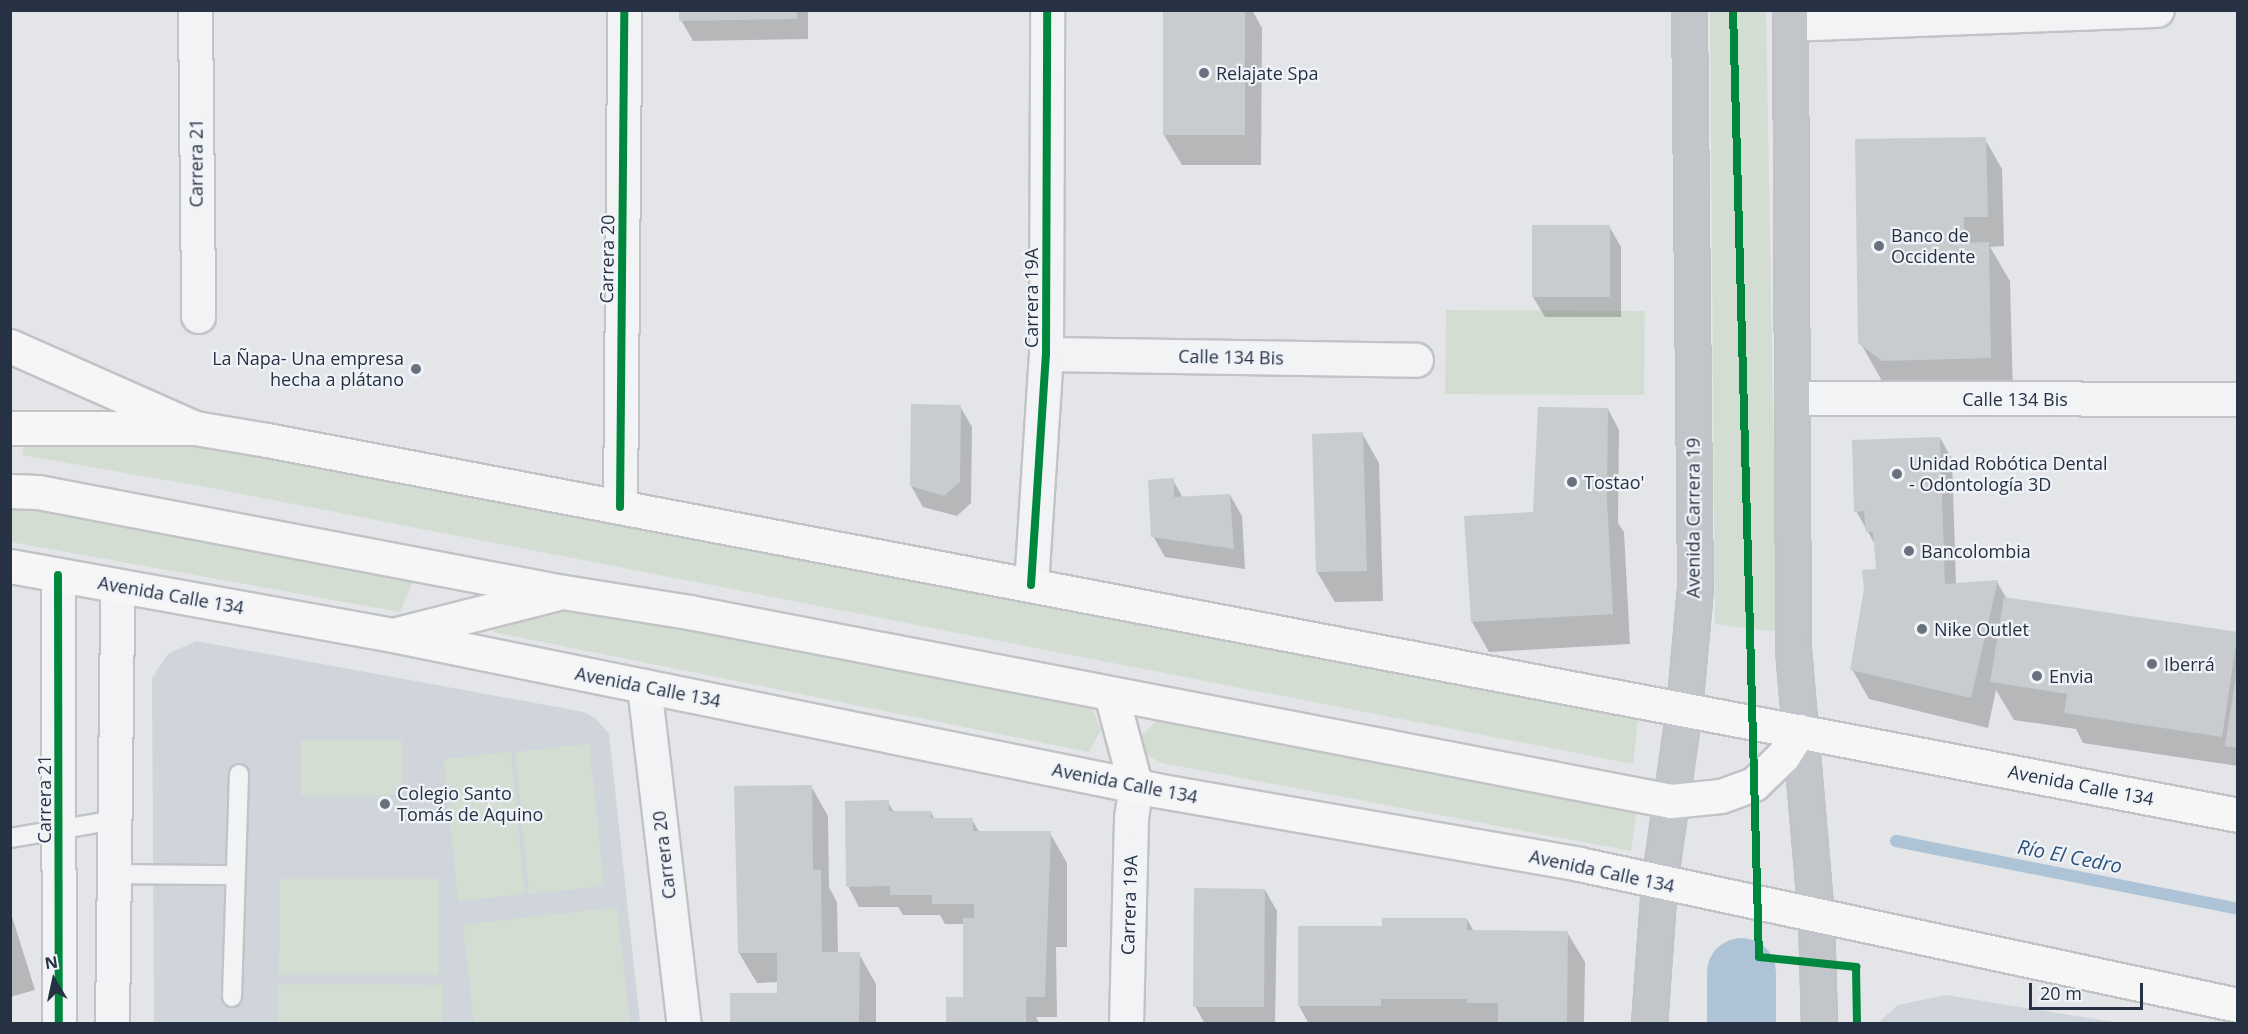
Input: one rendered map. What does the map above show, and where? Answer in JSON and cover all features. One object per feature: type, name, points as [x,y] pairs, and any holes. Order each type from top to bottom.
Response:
[{"type":"main road","name":"Avenida Carrera 19","points":[[1649,1023],[1659,883],[1684,709],[1695,588],[1689,10]]},
{"type":"main road","points":[[1790,17],[1793,649],[1816,917],[1819,1023]]},
{"type":"main road","points":[[10,346],[195,428]]},
{"type":"main road","name":"Avenida Calle 134","points":[[10,428],[195,428],[2238,815]]},
{"type":"main road","points":[[10,490],[69,497],[563,592],[689,612],[1671,801],[1721,796],[1754,784],[1783,756],[1799,731]]},
{"type":"main road","name":"Avenida Calle 134","points":[[10,566],[393,635],[1136,786],[1580,864],[1816,917],[2238,1005]]},
{"type":"main road","points":[[393,635],[563,592]]},
{"type":"main road","points":[[1111,694],[1136,786]]},
{"type":"street","name":"Carrera 21","points":[[195,10],[198,316]]},
{"type":"street","name":"Carrera 20","points":[[620,507],[624,10]]},
{"type":"street","name":"Carrera 19A","points":[[1031,585],[1046,354],[1047,10]]},
{"type":"street","points":[[1790,17],[2157,10]]},
{"type":"street","name":"Calle 134 Bis","points":[[1046,354],[1416,360]]},
{"type":"street","name":"Calle 134 Bis","points":[[1792,398],[2238,399]]},
{"type":"street","name":"Carrera 21","points":[[58,575],[59,1023]]},
{"type":"street","points":[[112,1023],[117,586]]},
{"type":"street","name":"Carrera 20","points":[[644,686],[684,1023]]},
{"type":"street","name":"Carrera 19A","points":[[1126,1023],[1131,817],[1136,786]]},
{"type":"lane","points":[[232,997],[239,774]]},
{"type":"lane","points":[[10,838],[114,820]]},
{"type":"lane","points":[[114,874],[236,875]]},
{"type":"shaded area","points":[[1710,11],[1766,11],[1777,632],[1715,624]]},
{"type":"shaded area","points":[[1446,310],[1645,311],[1644,395],[1445,394]]},
{"type":"shaded area","points":[[26,438],[105,438],[199,445],[1639,712],[1633,764],[206,487],[22,455]]},
{"type":"shaded area","points":[[10,500],[387,568],[413,581],[400,612],[11,542]]},
{"type":"shaded area","points":[[562,602],[1092,707],[1101,730],[1089,752],[493,632],[510,610]]},
{"type":"shaded area","name":"Colegio Santo Tomás de Aquino","points":[[196,641],[584,712],[596,719],[609,734],[640,1023],[154,1023],[152,678],[168,654]]},
{"type":"shaded area","points":[[1193,721],[1636,814],[1631,851],[1162,763],[1138,751],[1143,734],[1155,722]]},
{"type":"shaded area","points":[[301,740],[402,740],[402,795],[301,795]]},
{"type":"shaded area","points":[[589,744],[604,886],[529,894],[515,752]]},
{"type":"shaded area","points":[[511,752],[525,894],[458,901],[444,759]]},
{"type":"shaded area","points":[[280,879],[439,879],[439,975],[279,975]]},
{"type":"shaded area","points":[[617,907],[630,1023],[474,1023],[463,925]]},
{"type":"shaded area","points":[[278,984],[443,985],[442,1023],[278,1023]]},
{"type":"shaded area","points":[[1946,995],[2120,1023],[1878,1023],[1898,1005]]},
{"type":"building","points":[[679,10],[797,10],[797,19],[679,21]]},
{"type":"building","name":"Relajate Spa","points":[[1163,10],[1245,10],[1245,135],[1163,135]]},
{"type":"building","points":[[1986,137],[1988,217],[1964,217],[1964,243],[1989,242],[1991,358],[1882,361],[1858,343],[1855,139]]},
{"type":"building","points":[[1532,225],[1610,225],[1610,297],[1532,297]]},
{"type":"building","points":[[911,404],[961,405],[960,482],[944,496],[910,486]]},
{"type":"building","points":[[1538,407],[1608,408],[1607,500],[1613,614],[1471,622],[1464,516],[1533,512]]},
{"type":"building","points":[[1363,432],[1367,571],[1316,572],[1312,434]]},
{"type":"building","points":[[1940,437],[1945,584],[1998,580],[1971,698],[1850,670],[1864,589],[1862,570],[1876,569],[1873,532],[1866,532],[1864,511],[1854,512],[1852,440]]},
{"type":"building","points":[[1174,478],[1174,497],[1230,494],[1234,549],[1151,537],[1148,480]]},
{"type":"building","name":"Iberrá","points":[[2004,597],[2238,632],[2222,737],[2064,713],[2067,694],[1990,682]]},
{"type":"building","points":[[2236,675],[2238,675],[2238,748],[2225,746]]},
{"type":"building","points":[[812,785],[813,870],[821,870],[822,952],[860,952],[859,1024],[730,1024],[730,993],[777,993],[777,953],[738,953],[734,786]]},
{"type":"building","points":[[889,800],[889,811],[931,811],[931,818],[973,818],[973,831],[1051,831],[1045,997],[1026,997],[1026,1024],[946,1024],[946,997],[963,997],[963,918],[974,918],[974,904],[932,904],[932,895],[890,895],[890,886],[846,887],[845,801]]},
{"type":"building","points":[[1194,888],[1265,889],[1264,1007],[1193,1007]]},
{"type":"building","points":[[1382,918],[1467,918],[1467,930],[1568,931],[1567,1024],[1498,1024],[1498,1003],[1467,1003],[1467,999],[1381,999],[1381,1006],[1298,1006],[1298,926],[1382,926]]},
{"type":"waterway","name":"Río El Cedro","points":[[1896,841],[2238,909]]},
{"type":"waterway","points":[[1741,972],[1741,1024]]},
{"type":"cycle path","points":[[620,507],[624,10]]},
{"type":"cycle path","points":[[1031,585],[1046,354],[1047,10]]},
{"type":"cycle path","points":[[1733,10],[1759,957],[1856,967],[1857,1024]]},
{"type":"cycle path","points":[[58,575],[59,1024]]},
{"type":"place","name":"Relajate Spa","points":[[1204,73]]},
{"type":"place","name":"Banco de Occidente","points":[[1879,246]]},
{"type":"place","name":"La Ñapa- Una empresa hecha a plátano","points":[[416,369]]},
{"type":"place","name":"Unidad Robótica Dental - Odontología 3D","points":[[1897,474]]},
{"type":"place","name":"Tostao'","points":[[1572,482]]},
{"type":"place","name":"Bancolombia","points":[[1909,551]]},
{"type":"place","name":"Nike Outlet","points":[[1922,629]]},
{"type":"place","name":"Iberrá","points":[[2152,664]]},
{"type":"place","name":"Envia","points":[[2037,676]]},
{"type":"place","name":"Colegio Santo Tomás de Aquino","points":[[385,804]]}]
